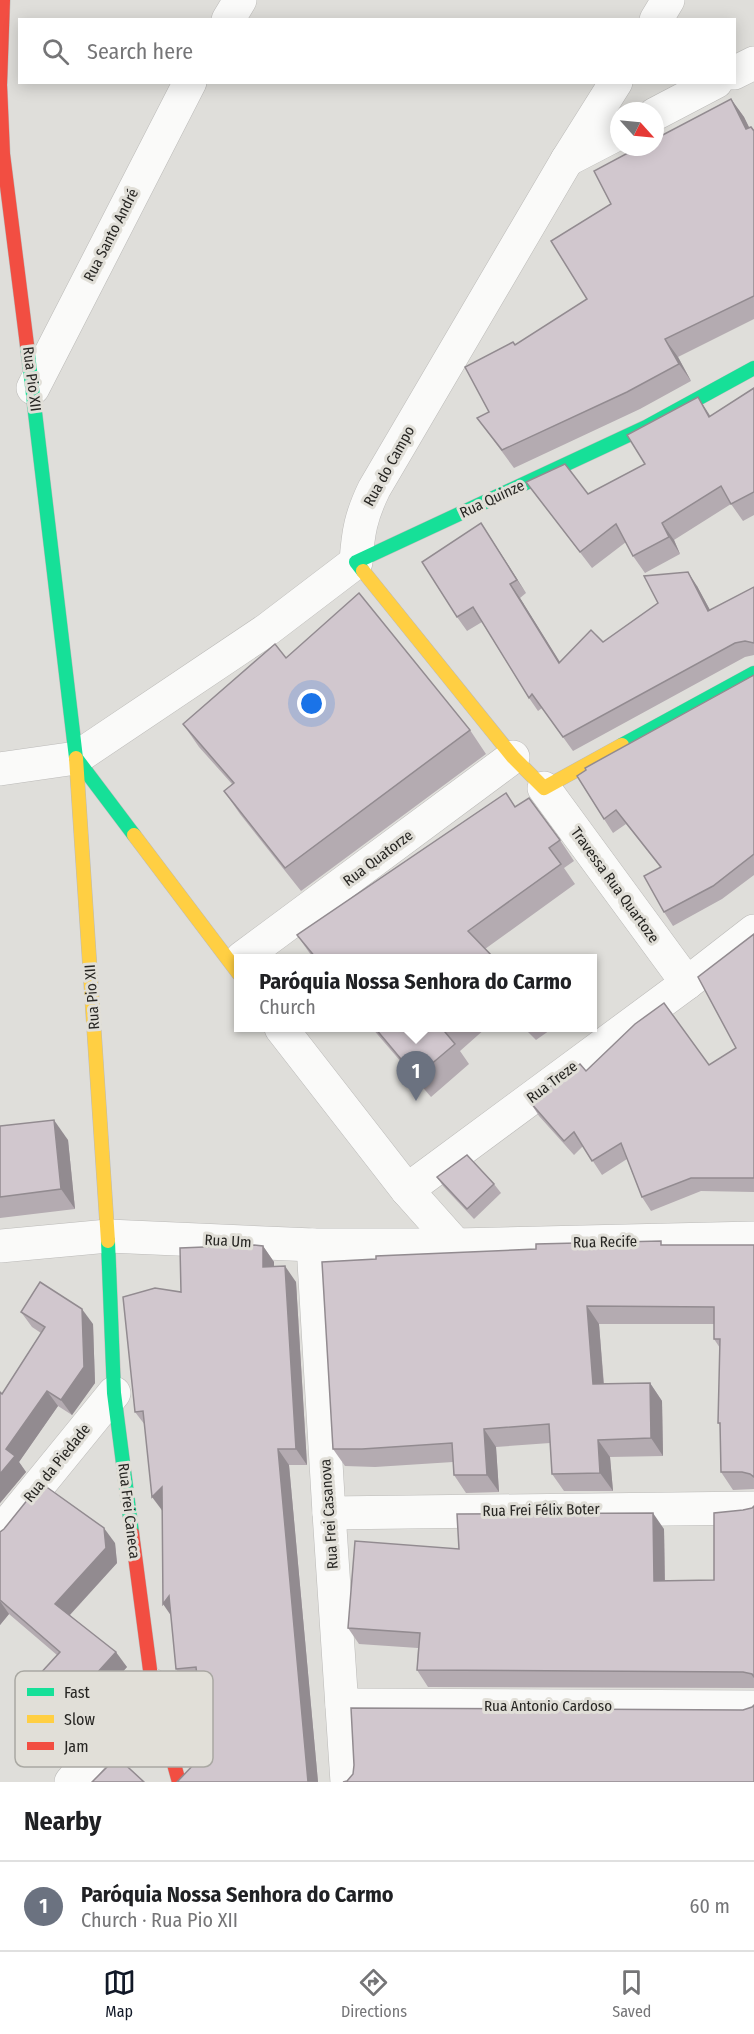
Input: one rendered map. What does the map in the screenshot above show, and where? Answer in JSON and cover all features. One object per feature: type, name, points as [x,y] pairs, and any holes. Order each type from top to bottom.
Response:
[{"type":"street","name":"Rua Pio XII","points":[[3,0],[0,85],[3,154],[33,388],[75,758],[108,1236]]},
{"type":"street","points":[[229,18],[240,0]]},
{"type":"street","points":[[657,18],[668,0]]},
{"type":"street","points":[[736,72],[754,63]]},
{"type":"street","name":"Rua Santo André","points":[[33,388],[189,84]]},
{"type":"street","name":"Rua do Campo","points":[[356,562],[358,532],[374,489],[567,160],[615,84]]},
{"type":"street","points":[[664,109],[712,84]]},
{"type":"street","points":[[567,160],[610,138]]},
{"type":"street","name":"Rua Quinze","points":[[356,562],[648,426],[754,368]]},
{"type":"street","points":[[0,769],[75,758],[268,629],[356,562],[513,757],[544,788],[754,673]]},
{"type":"street","name":"Rua Quatorze","points":[[253,954],[513,757]]},
{"type":"street","points":[[75,758],[234,960]]},
{"type":"street","name":"Travessa Rua Quartoze","points":[[544,788],[687,983]]},
{"type":"street","name":"Rua Treze","points":[[407,1190],[754,931]]},
{"type":"street","points":[[283,1032],[407,1190],[456,1245]]},
{"type":"street","name":"Rua Um","points":[[0,1246],[108,1236],[313,1245],[456,1245]]},
{"type":"street","name":"Rua Frei Caneca","points":[[108,1236],[114,1393],[150,1671]]},
{"type":"street","name":"Rua Recife","points":[[456,1245],[754,1238]]},
{"type":"street","name":"Rua Frei Casanova","points":[[313,1245],[347,1782]]},
{"type":"street","name":"Rua da Piedade","points":[[0,1533],[114,1393]]},
{"type":"street","name":"Rua Frei Félix Boter","points":[[329,1513],[754,1508]]},
{"type":"street","name":"Rua Antonio Cardoso","points":[[342,1705],[754,1707]]},
{"type":"street","points":[[71,1782],[84,1767]]},
{"type":"street","name":"Rua Frei Caneca","points":[[175,1767],[179,1782]]},
{"type":"building","points":[[731,99],[746,129],[751,127],[754,131],[754,296],[665,339],[679,364],[627,392],[502,450],[477,418],[489,412],[465,367],[513,342],[515,345],[587,299],[551,241],[611,204],[594,171],[622,156],[664,156],[664,134]]},
{"type":"building","points":[[754,388],[754,492],[731,504],[721,486],[662,523],[669,537],[633,556],[616,524],[580,552],[526,482],[565,464],[588,494],[645,464],[627,435],[698,397],[709,417]]},
{"type":"building","points":[[481,523],[517,580],[510,584],[559,663],[591,630],[603,642],[658,603],[644,576],[688,572],[708,611],[754,587],[754,643],[745,641],[735,643],[563,737],[532,694],[529,698],[473,607],[457,617],[422,562]]},
{"type":"building","points":[[359,593],[470,730],[285,868],[224,791],[234,783],[183,724],[275,644],[286,658]]},
{"type":"building","points":[[754,675],[754,854],[713,886],[664,912],[644,876],[661,867],[616,810],[604,819],[577,776],[586,770],[585,768]]},
{"type":"building","points":[[506,793],[515,807],[529,798],[560,840],[549,848],[561,864],[468,931],[490,954],[313,954],[297,935]]},
{"type":"building","points":[[754,934],[754,1178],[691,1178],[642,1197],[621,1143],[592,1161],[574,1132],[564,1141],[530,1102],[580,1064],[586,1071],[635,1024],[664,1003],[709,1065],[736,1048],[698,977]]},
{"type":"building","points":[[378,1032],[445,1032],[455,1044],[416,1077]]},
{"type":"building","points":[[54,1120],[61,1189],[0,1197],[0,1126]]},
{"type":"building","points":[[467,1155],[494,1184],[467,1209],[437,1177]]},
{"type":"building","points":[[661,1241],[661,1245],[754,1245],[754,1477],[742,1472],[721,1472],[720,1423],[718,1423],[720,1339],[714,1339],[714,1307],[587,1306],[593,1384],[650,1383],[651,1438],[598,1440],[600,1473],[552,1474],[549,1424],[484,1429],[487,1475],[454,1475],[452,1443],[333,1449],[322,1262],[376,1259],[376,1256],[536,1249],[536,1244]]},
{"type":"building","points":[[263,1246],[263,1267],[285,1266],[296,1449],[278,1449],[308,1782],[177,1782],[191,1767],[213,1767],[213,1671],[196,1671],[196,1667],[176,1669],[169,1596],[163,1604],[162,1487],[152,1497],[143,1411],[135,1412],[123,1297],[155,1288],[181,1292],[180,1248]]},
{"type":"building","points":[[40,1282],[82,1309],[84,1367],[61,1400],[47,1391],[6,1449],[15,1456],[0,1474],[0,1392],[2,1394],[45,1327],[21,1312]]},
{"type":"building","points":[[41,1483],[104,1528],[106,1548],[55,1604],[116,1652],[99,1671],[43,1671],[60,1652],[0,1600],[0,1532]]},
{"type":"building","points":[[754,1506],[754,1677],[752,1674],[743,1672],[417,1670],[420,1633],[348,1628],[355,1541],[459,1549],[457,1514],[653,1513],[654,1581],[714,1580],[714,1513],[743,1510]]},
{"type":"building","points":[[754,1705],[754,1782],[343,1782],[353,1774],[354,1765],[351,1708],[743,1710]]},
{"type":"building","points":[[107,1767],[128,1767],[144,1782],[92,1782]]},
{"type":"traffic: fast","points":[[27,345],[76,758],[134,835]]},
{"type":"traffic: fast","points":[[363,571],[356,562],[648,426],[754,368]]},
{"type":"traffic: fast","points":[[622,745],[754,673]]},
{"type":"traffic: fast","points":[[108,1241],[114,1393],[132,1533]]},
{"type":"traffic: slow","points":[[363,571],[513,757],[544,788],[622,745]]},
{"type":"traffic: slow","points":[[76,758],[108,1241]]},
{"type":"traffic: slow","points":[[134,835],[234,967]]},
{"type":"traffic: jam","points":[[3,0],[0,85],[3,154],[27,345]]},
{"type":"traffic: jam","points":[[132,1533],[150,1671]]},
{"type":"traffic: jam","points":[[175,1767],[179,1782]]},
{"type":"place","name":"Paróquia Nossa Senhora do Carmo","points":[[416,1101]]}]
